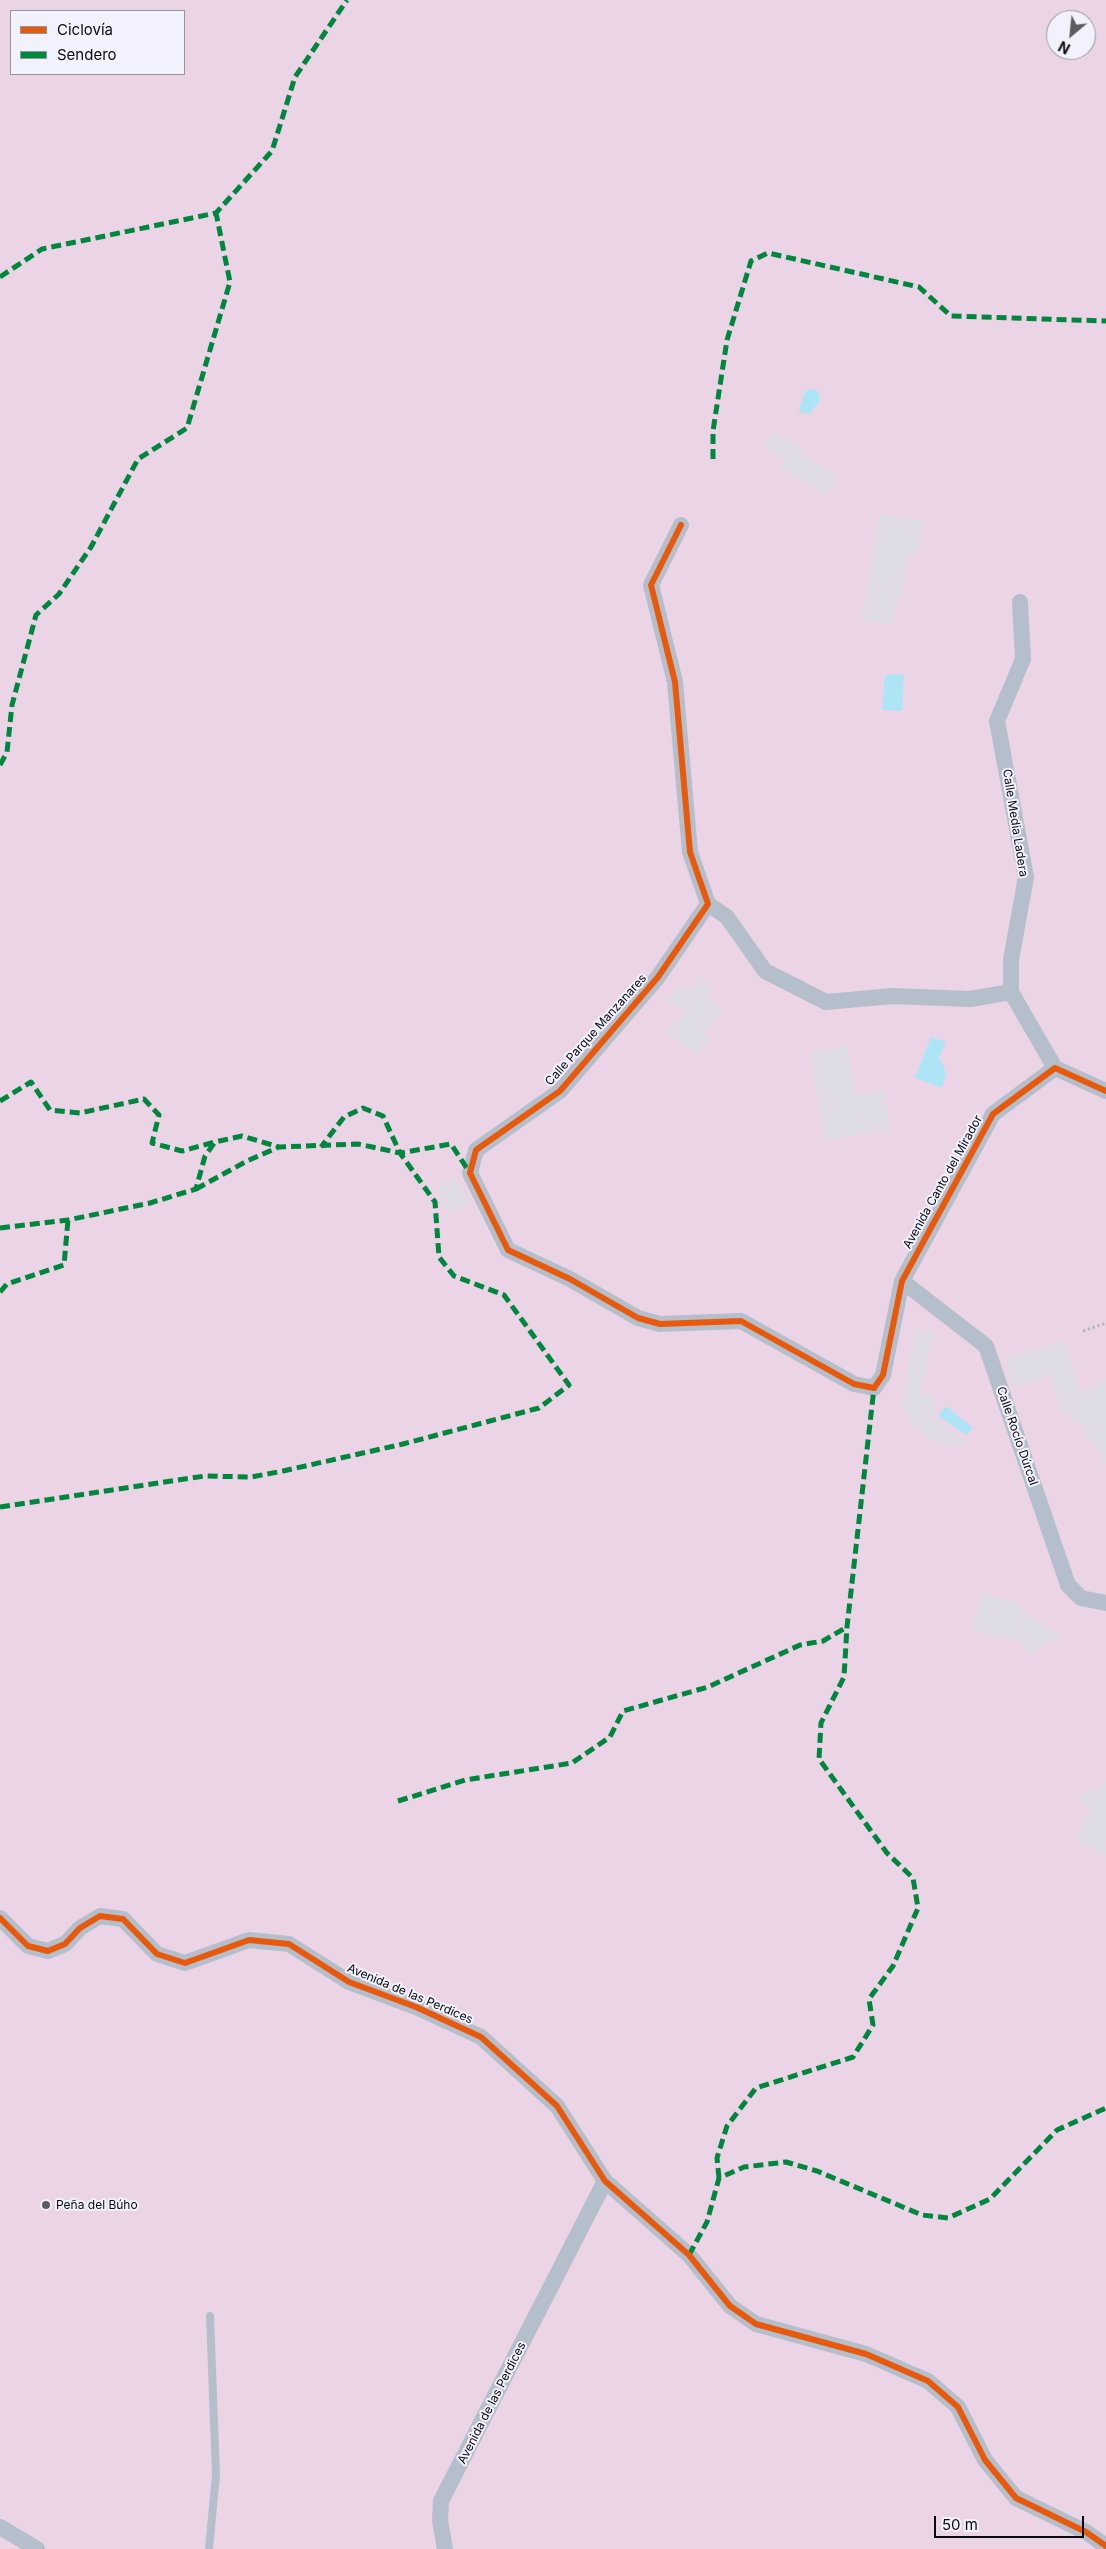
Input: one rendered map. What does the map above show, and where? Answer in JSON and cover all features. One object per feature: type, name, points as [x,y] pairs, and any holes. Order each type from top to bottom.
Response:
[{"type":"street","points":[[681,525],[651,585],[675,682],[690,852],[708,904],[727,917],[765,971],[826,1002],[893,996],[970,999],[1011,992]]},
{"type":"street","name":"Calle Media Ladera","points":[[1020,602],[1023,659],[997,721],[1026,877],[1011,960],[1011,992],[1054,1068]]},
{"type":"street","name":"Calle Parque Manzanares","points":[[708,904],[658,977],[560,1091],[476,1150],[470,1173],[508,1250],[570,1279],[638,1318],[660,1324],[741,1321],[854,1384],[874,1388]]},
{"type":"street","points":[[1054,1068],[1106,1091]]},
{"type":"street","name":"Avenida Canto del Mirador","points":[[874,1388],[884,1375],[902,1281],[993,1114],[1054,1068]]},
{"type":"street","name":"Calle Rocío Dúrcal","points":[[902,1281],[986,1346],[1068,1585],[1081,1598],[1106,1603]]},
{"type":"street","name":"Avenida de las Perdices","points":[[0,1918],[28,1946],[48,1951],[65,1944],[80,1928],[100,1916],[123,1919],[156,1954],[185,1963],[249,1940],[289,1944],[349,1982],[416,2007],[481,2038],[557,2106],[605,2181],[689,2255],[730,2306],[756,2324],[866,2354],[928,2381],[958,2407],[985,2460],[1016,2498],[1086,2532],[1106,2546]]},
{"type":"street","name":"Avenida de las Perdices","points":[[445,2549],[440,2520],[442,2501],[605,2181]]},
{"type":"street","points":[[0,2527],[37,2549]]},
{"type":"lane","points":[[209,2549],[216,2475],[210,2316]]},
{"type":"path","points":[[1083,1331],[1106,1323]]},
{"type":"shaded area","points":[[0,0],[1106,0],[1106,2549],[0,2549]]},
{"type":"water","points":[[813,389],[819,392],[820,401],[810,413],[802,413],[799,410],[804,394],[807,390]]},
{"type":"water","points":[[898,674],[904,676],[902,711],[882,710],[885,675]]},
{"type":"water","points":[[931,1037],[946,1042],[939,1057],[946,1073],[942,1088],[915,1078]]},
{"type":"water","points":[[946,1406],[973,1428],[967,1435],[938,1416]]},
{"type":"building","points":[[773,431],[803,447],[800,453],[839,474],[826,496],[781,468],[785,460],[764,448]]},
{"type":"building","points":[[879,514],[924,521],[919,550],[907,559],[901,599],[896,598],[892,625],[862,620]]},
{"type":"building","points":[[700,977],[714,988],[707,996],[724,1010],[704,1034],[710,1038],[696,1056],[667,1033],[684,1013],[668,1000],[681,984],[690,990]]},
{"type":"building","points":[[848,1046],[856,1095],[884,1090],[890,1130],[824,1140],[810,1052]]},
{"type":"building","points":[[456,1177],[469,1204],[449,1214],[436,1187]]},
{"type":"building","points":[[917,1328],[934,1331],[921,1393],[936,1396],[933,1415],[970,1445],[945,1444],[930,1439],[918,1430],[901,1408]]},
{"type":"building","points":[[1064,1340],[1081,1394],[1106,1380],[1106,1465],[1079,1422],[1074,1424],[1070,1413],[1063,1415],[1050,1376],[1014,1388],[1005,1359]]},
{"type":"building","points":[[984,1593],[1017,1602],[1022,1609],[1060,1636],[1030,1656],[1019,1642],[984,1634],[973,1628],[976,1607]]},
{"type":"building","points":[[1106,1779],[1106,1856],[1074,1840],[1091,1808],[1079,1802],[1086,1788],[1098,1794]]},
{"type":"marked path","points":[[0,277],[42,249],[216,213],[272,151],[295,77],[347,0]]},
{"type":"marked path","points":[[0,765],[7,752],[12,705],[36,615],[59,594],[91,547],[138,459],[187,428],[230,282],[216,213]]},
{"type":"marked path","points":[[713,459],[713,431],[727,340],[751,261],[768,253],[919,287],[951,316],[1106,321]]},
{"type":"marked path","points":[[0,1101],[31,1082],[50,1110],[80,1113],[144,1099],[159,1115],[152,1143],[182,1151],[215,1142]]},
{"type":"marked path","points":[[0,1507],[205,1476],[251,1477],[283,1471],[403,1444],[539,1408],[569,1385],[504,1295],[454,1276],[439,1257],[435,1202],[400,1153],[383,1116],[363,1108],[344,1117],[321,1147]]},
{"type":"marked path","points":[[0,1228],[68,1220],[150,1203],[196,1189],[205,1156],[215,1142],[242,1136],[279,1147],[358,1144],[400,1153],[451,1144],[470,1173]]},
{"type":"marked path","points":[[196,1189],[247,1161],[279,1147]]},
{"type":"marked path","points":[[0,1292],[7,1284],[64,1265],[68,1220]]},
{"type":"marked path","points":[[719,2178],[717,2158],[727,2126],[756,2088],[853,2057],[873,2025],[869,1999],[893,1966],[918,1908],[913,1878],[887,1853],[819,1759],[821,1723],[844,1677],[847,1627],[874,1388]]},
{"type":"marked path","points":[[398,1801],[465,1780],[572,1763],[610,1737],[623,1711],[708,1687],[800,1645],[823,1641],[847,1627]]},
{"type":"marked path","points":[[689,2255],[707,2222],[719,2178],[744,2167],[786,2162],[817,2171],[922,2215],[948,2218],[990,2199],[1057,2130],[1106,2108]]},
{"type":"cycle path","points":[[681,525],[651,585],[675,682],[690,852],[708,904],[658,977],[560,1091],[476,1150],[470,1173],[508,1250],[570,1279],[638,1318],[660,1324],[741,1321],[854,1384],[874,1388],[883,1375],[902,1281],[993,1114],[1055,1068],[1106,1091]]},
{"type":"cycle path","points":[[0,1918],[28,1946],[48,1951],[65,1944],[80,1928],[100,1916],[123,1919],[157,1954],[185,1963],[249,1940],[289,1944],[349,1982],[416,2007],[481,2037],[557,2106],[605,2181],[689,2255],[730,2306],[756,2324],[866,2354],[928,2381],[958,2407],[985,2460],[1016,2498],[1086,2532],[1106,2546]]},
{"type":"place","name":"Peña del Búho","points":[[46,2205]]}]
